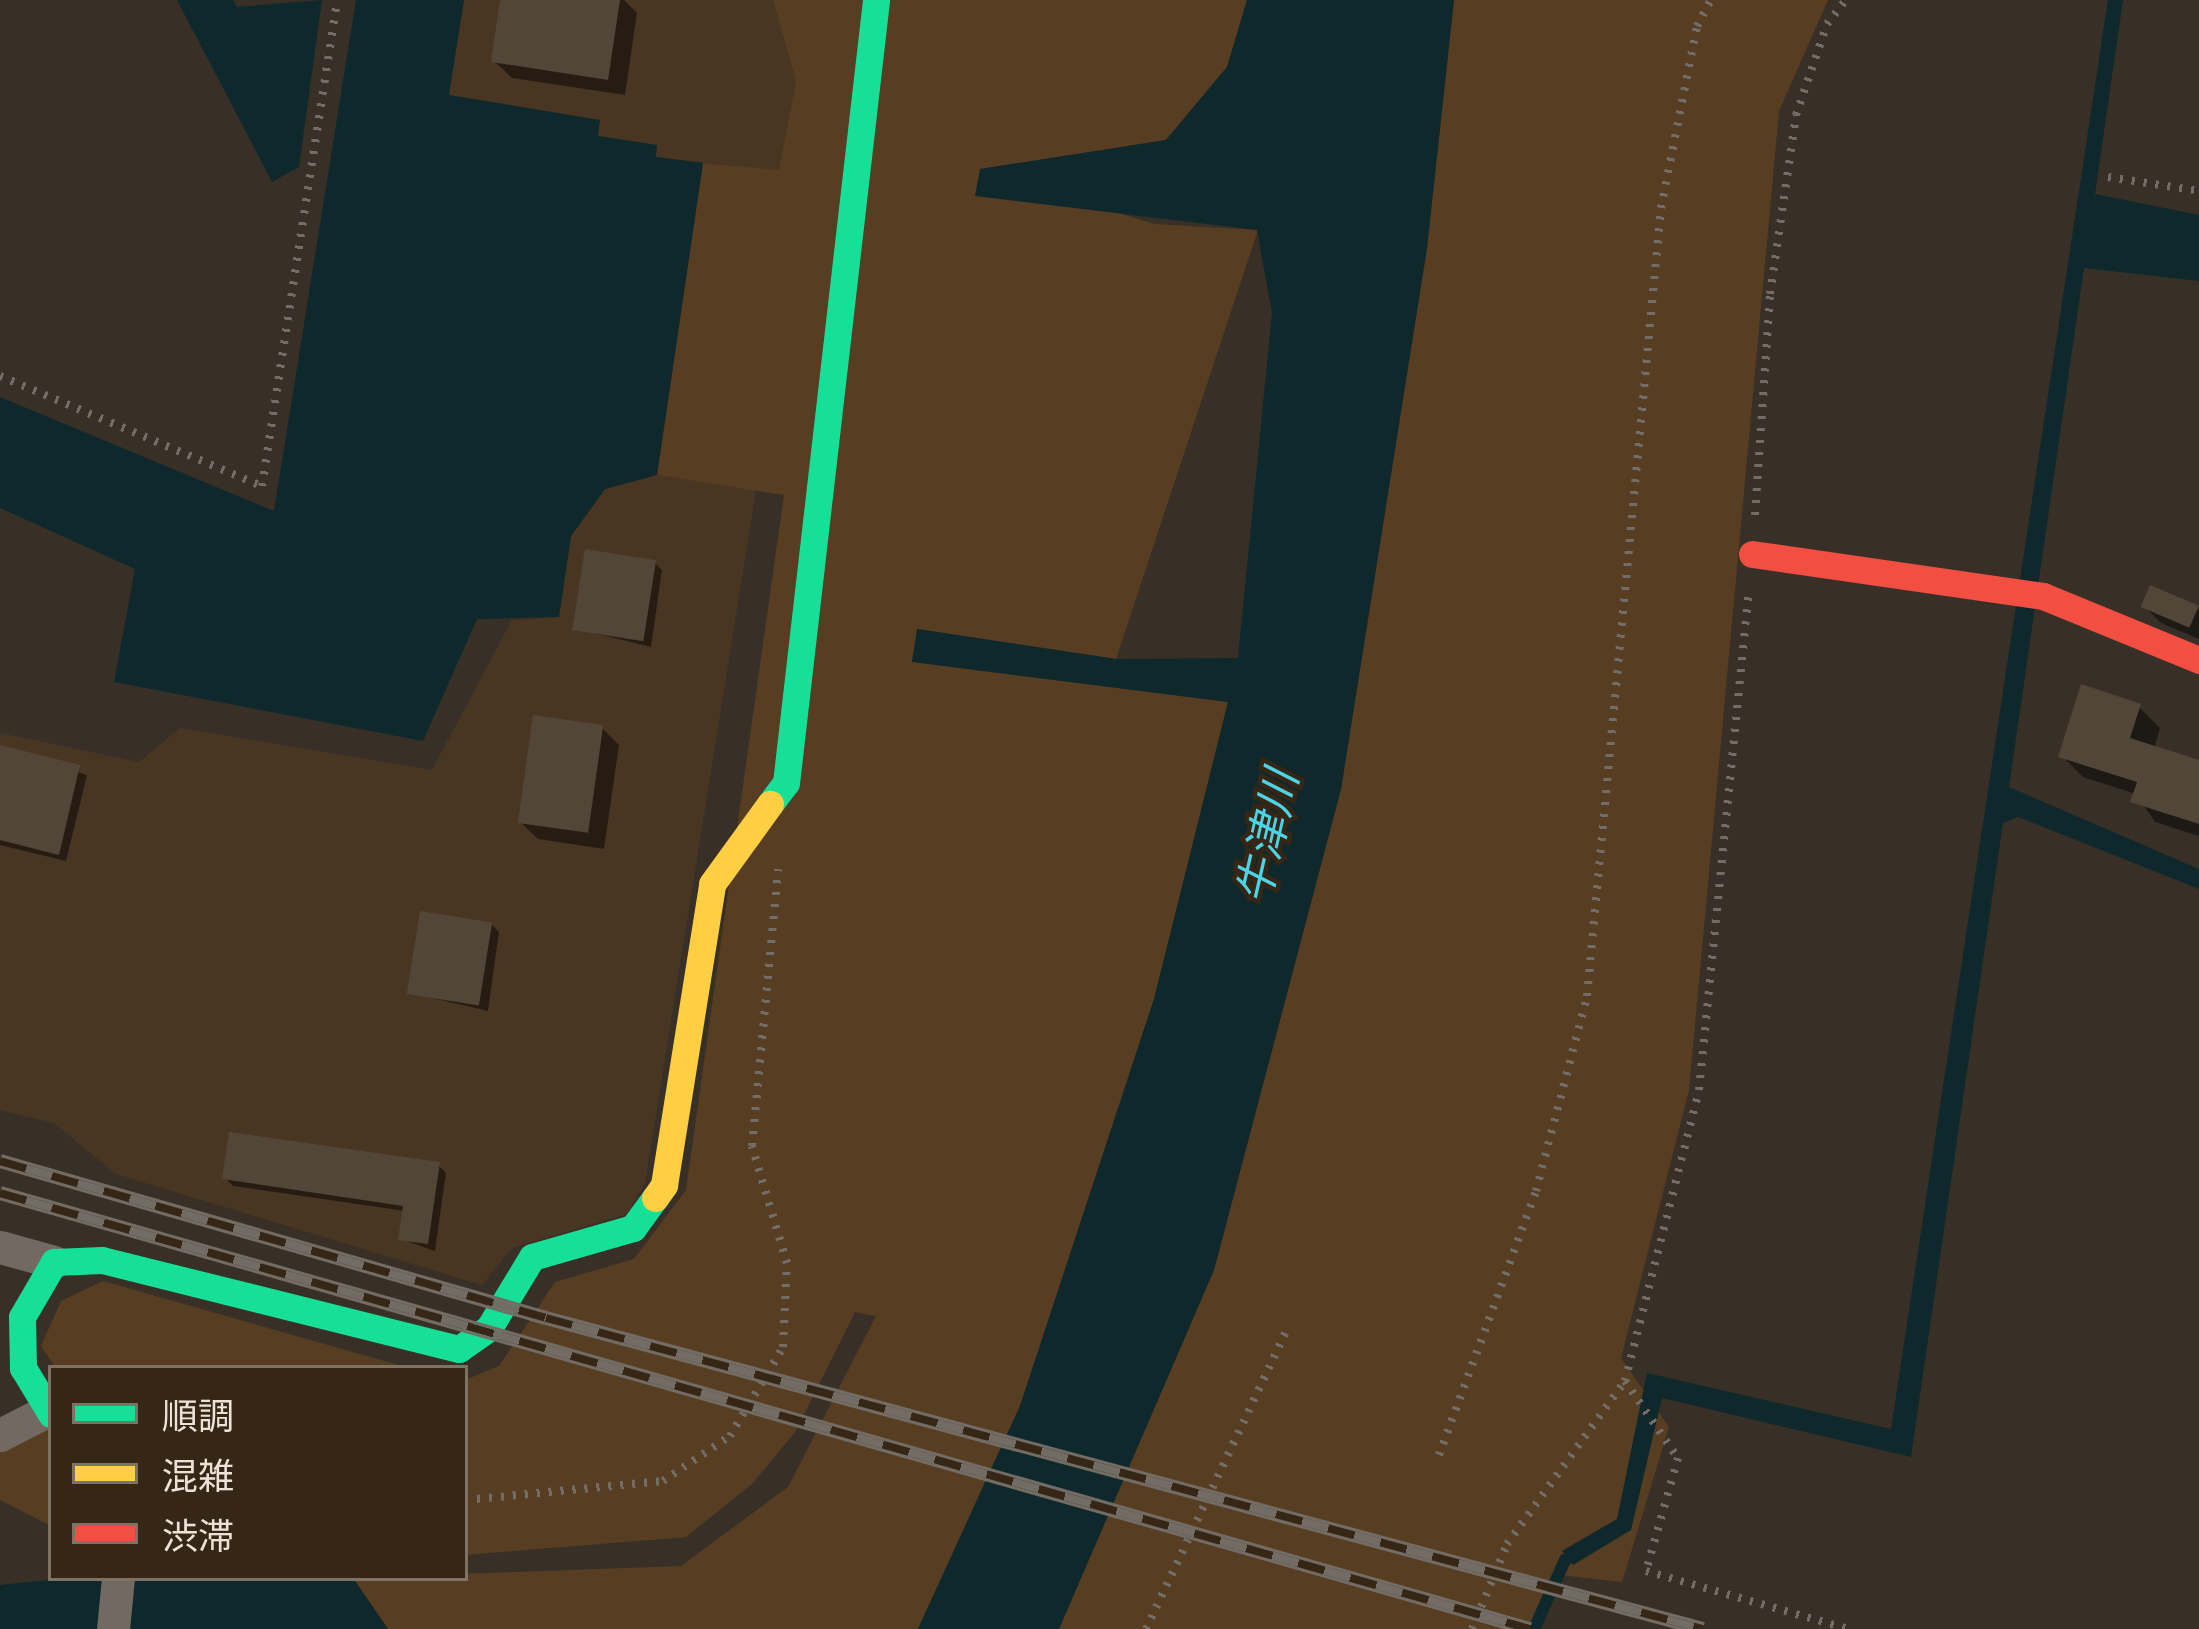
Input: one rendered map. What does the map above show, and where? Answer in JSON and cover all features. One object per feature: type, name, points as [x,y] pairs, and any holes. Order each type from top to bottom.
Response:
[{"type":"street","points":[[854,0],[868,67]]},
{"type":"street","points":[[0,1247],[54,1262],[103,1260],[459,1349],[489,1328],[532,1257],[632,1228],[664,1185],[712,884],[786,784],[876,0]]},
{"type":"street","points":[[1752,554],[2043,596],[2199,660]]},
{"type":"street","points":[[48,1411],[23,1368],[22,1317],[54,1262]]},
{"type":"street","points":[[0,1435],[48,1413]]},
{"type":"street","points":[[113,1629],[118,1581]]},
{"type":"path","points":[[0,376],[262,486],[337,0]]},
{"type":"path","points":[[1439,1455],[1536,1191],[1587,996],[1660,208],[1697,26],[1711,0]]},
{"type":"path","points":[[1472,1629],[1508,1544],[1625,1381],[1699,1090],[1752,554],[1770,294],[1796,115],[1827,24],[1846,0]]},
{"type":"path","points":[[2108,177],[2199,191]]},
{"type":"path","points":[[468,1500],[663,1480],[730,1436],[783,1347],[787,1263],[752,1146],[779,851]]},
{"type":"path","points":[[1146,1629],[1287,1330]]},
{"type":"path","points":[[1625,1381],[1678,1458],[1646,1571],[1848,1629]]},
{"type":"shaded area","points":[[464,0],[773,0],[796,81],[779,171],[656,157],[656,145],[597,136],[600,121],[448,95]]},
{"type":"shaded area","points":[[773,0],[1247,0],[1227,67],[1166,140],[980,169],[1154,224],[1258,230],[1116,659],[918,629],[912,661],[1228,702],[1154,999],[1020,1406],[918,1629],[388,1629],[355,1581],[468,1581],[468,1574],[681,1566],[788,1487],[876,1316],[855,1312],[795,1432],[752,1484],[686,1537],[468,1555],[468,1379],[499,1366],[555,1282],[634,1259],[686,1190],[784,495],[657,475],[703,163],[779,170],[796,81]]},
{"type":"shaded area","points":[[1454,0],[1828,0],[1779,111],[1689,1090],[1621,1358],[1669,1427],[1622,1582],[1552,1574],[1529,1629],[1059,1629],[1214,1270],[1341,789],[1427,248]]},
{"type":"shaded area","points":[[657,475],[756,490],[645,1183],[627,1214],[512,1248],[482,1285],[116,1174],[54,1123],[0,1110],[0,733],[139,762],[180,728],[432,770],[512,620],[559,617],[571,536],[605,489]]},
{"type":"shaded area","points":[[103,1281],[398,1365],[54,1365],[41,1346],[61,1301]]},
{"type":"shaded area","points":[[48,1420],[48,1524],[0,1500],[0,1444]]},
{"type":"water","points":[[177,0],[233,0],[237,7],[322,0],[299,167],[272,182]]},
{"type":"water","points":[[356,0],[464,0],[449,95],[600,120],[598,136],[657,145],[656,157],[703,163],[657,475],[605,489],[571,536],[559,617],[477,619],[423,741],[114,682],[135,569],[0,508],[0,397],[274,511]]},
{"type":"water","name":"牛津川","points":[[1247,0],[1454,0],[1427,248],[1341,789],[1214,1270],[1059,1629],[918,1629],[1020,1406],[1154,999],[1228,702],[912,662],[917,629],[1116,659],[1238,658],[1272,313],[1257,230],[975,196],[980,169],[1166,140],[1227,67]]},
{"type":"water","points":[[2108,0],[2123,0],[2095,194],[2199,215],[2199,281],[2084,268],[2009,787],[2199,869],[2199,889],[2018,817],[2003,823],[1911,1457],[1662,1398],[1631,1530],[1573,1565],[1562,1551],[1617,1519],[1647,1373],[1891,1429]]},
{"type":"water","points":[[48,1580],[355,1581],[388,1629],[0,1629],[0,1585]]},
{"type":"building","points":[[500,0],[620,0],[608,80],[491,62]]},
{"type":"building","points":[[585,549],[656,560],[643,641],[572,630]]},
{"type":"building","points":[[2150,585],[2199,606],[2189,628],[2141,607]]},
{"type":"building","points":[[2081,684],[2141,704],[2130,738],[2199,760],[2199,824],[2130,802],[2137,782],[2058,757]]},
{"type":"building","points":[[533,715],[603,725],[588,833],[518,823]]},
{"type":"building","points":[[0,745],[80,765],[59,855],[0,840]]},
{"type":"building","points":[[420,911],[492,922],[479,1005],[407,994]]},
{"type":"building","points":[[229,1132],[440,1162],[428,1244],[398,1240],[403,1206],[222,1179]]},
{"type":"waterway","points":[[1534,1629],[1565,1560],[1576,1553]]},
{"type":"railway","points":[[0,1161],[546,1318],[1703,1629]]},
{"type":"railway","points":[[0,1193],[1530,1629]]},
{"type":"traffic: fast","points":[[770,804],[786,783],[876,0]]},
{"type":"traffic: fast","points":[[48,1409],[23,1368],[22,1317],[54,1262],[102,1260],[459,1349],[489,1328],[532,1257],[633,1228],[655,1198]]},
{"type":"traffic: slow","points":[[655,1198],[664,1185],[712,884],[770,804]]},
{"type":"traffic: jam","points":[[1752,554],[2043,596],[2199,660]]}]
